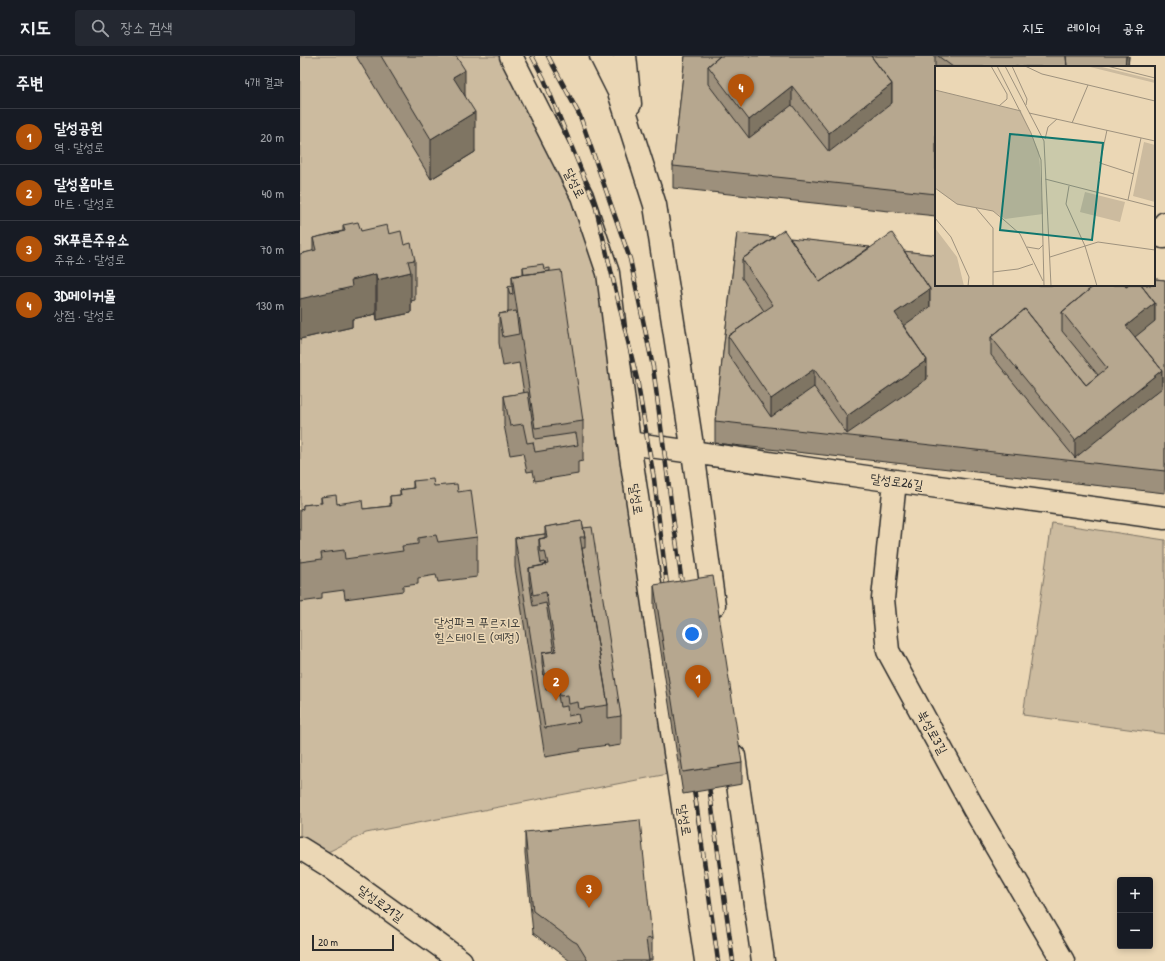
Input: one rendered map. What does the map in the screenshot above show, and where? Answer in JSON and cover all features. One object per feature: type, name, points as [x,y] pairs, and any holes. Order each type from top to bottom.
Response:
[{"type":"main road","name":"달성로","points":[[511,56],[582,196],[608,273],[629,443],[706,961]]},
{"type":"main road","points":[[601,56],[619,92],[655,204],[716,624]]},
{"type":"main road","points":[[625,56],[634,141]]},
{"type":"main road","points":[[1165,223],[1163,237],[1165,237]]},
{"type":"main road","name":"달성로26길","points":[[629,443],[1165,518]]},
{"type":"main road","name":"북성로3길","points":[[895,481],[883,599],[888,651],[974,808],[1063,961]]},
{"type":"main road","points":[[731,734],[762,961]]},
{"type":"main road","name":"달성로21길","points":[[300,848],[329,866],[461,961]]},
{"type":"green space","name":"달성파크 푸르지오 힐스테이트 (예정)","points":[[300,56],[511,56],[608,273],[678,772],[366,833],[330,851],[312,855],[300,848]]},
{"type":"green space","points":[[1052,523],[1165,540],[1165,734],[1023,715]]},
{"type":"building","points":[[381,56],[456,56],[465,70],[453,77],[475,112],[431,139]]},
{"type":"building","points":[[685,56],[720,56],[708,66],[708,84],[749,138],[792,105],[829,152],[892,103],[892,84],[871,56],[935,56],[935,194],[673,166]]},
{"type":"building","points":[[720,56],[871,56],[892,84],[829,133],[792,86],[749,120],[708,66]]},
{"type":"building","points":[[938,56],[1066,56],[1067,66],[952,66]]},
{"type":"building","points":[[1066,56],[1126,56],[1125,66],[1067,66]]},
{"type":"building","points":[[358,222],[361,231],[387,225],[389,234],[401,231],[404,245],[411,243],[415,260],[408,261],[411,272],[377,280],[376,274],[351,280],[352,287],[300,299],[300,254],[316,250],[313,238],[345,231],[343,225]]},
{"type":"building","points":[[784,230],[820,282],[892,233],[930,289],[895,313],[927,360],[847,416],[814,369],[771,399],[728,336],[773,305],[742,259]]},
{"type":"building","points":[[737,233],[775,237],[742,259],[742,278],[764,311],[728,336],[728,354],[771,417],[814,387],[847,434],[927,379],[927,360],[903,326],[930,307],[930,289],[904,251],[935,255],[935,286],[1094,286],[1062,312],[1062,331],[1098,375],[1086,385],[1025,309],[991,337],[991,355],[1075,458],[1162,388],[1162,370],[1135,337],[1155,321],[1155,303],[1142,286],[1155,286],[1155,279],[1165,280],[1165,471],[715,421]]},
{"type":"building","points":[[790,238],[870,247],[820,282]]},
{"type":"building","points":[[543,264],[544,269],[550,268],[550,271],[514,276],[524,274],[523,267]]},
{"type":"building","points":[[561,270],[583,421],[535,428],[512,276]]},
{"type":"building","points":[[512,286],[513,294],[510,295],[508,287]]},
{"type":"building","points":[[1094,286],[1142,286],[1155,303],[1126,326],[1162,370],[1075,440],[991,337],[1025,309],[1086,385],[1107,368],[1062,312]]},
{"type":"building","points":[[516,311],[519,334],[503,337],[499,314]]},
{"type":"building","points":[[528,392],[535,439],[576,433],[578,445],[535,452],[533,442],[527,443],[523,424],[510,426],[504,396]]},
{"type":"building","points":[[433,479],[434,486],[457,484],[458,492],[471,490],[477,537],[438,542],[436,535],[418,538],[418,544],[402,546],[403,551],[345,559],[344,550],[321,553],[322,559],[300,562],[300,510],[303,509],[303,505],[322,503],[321,497],[336,495],[337,504],[362,500],[363,509],[391,506],[390,496],[401,495],[400,490],[414,488],[413,481]]},
{"type":"building","points":[[582,521],[585,537],[580,537],[608,705],[579,709],[578,702],[568,704],[567,695],[560,696],[557,678],[546,679],[542,653],[556,651],[546,592],[533,595],[529,568],[548,564],[545,551],[541,552],[539,539],[547,537],[545,527]]},
{"type":"building","points":[[592,527],[621,716],[608,718],[608,705],[582,548],[585,548],[583,528]]},
{"type":"building","points":[[545,534],[545,538],[539,539],[539,550],[541,563],[545,562],[546,565],[529,568],[529,579],[533,606],[546,603],[554,651],[542,653],[546,690],[557,689],[560,707],[567,706],[568,716],[578,714],[580,722],[545,728],[515,538]]},
{"type":"building","points":[[713,576],[742,763],[683,772],[654,585]]},
{"type":"building","points":[[640,820],[652,938],[646,939],[649,961],[588,961],[577,943],[533,911],[525,832]]},
{"type":"railway","points":[[532,56],[544,79],[595,204],[637,379],[654,479],[668,594]]},
{"type":"railway","points":[[548,56],[580,116],[630,259],[653,367],[683,592]]},
{"type":"railway","points":[[708,779],[733,961]]},
{"type":"railway","points":[[693,780],[718,961]]},
{"type":"place","name":"3D메이커몰","points":[[741,107]]},
{"type":"place","name":"달성공원","points":[[698,698]]},
{"type":"place","name":"달성홈마트","points":[[556,701]]},
{"type":"place","name":"SK푸른주유소","points":[[589,908]]}]
